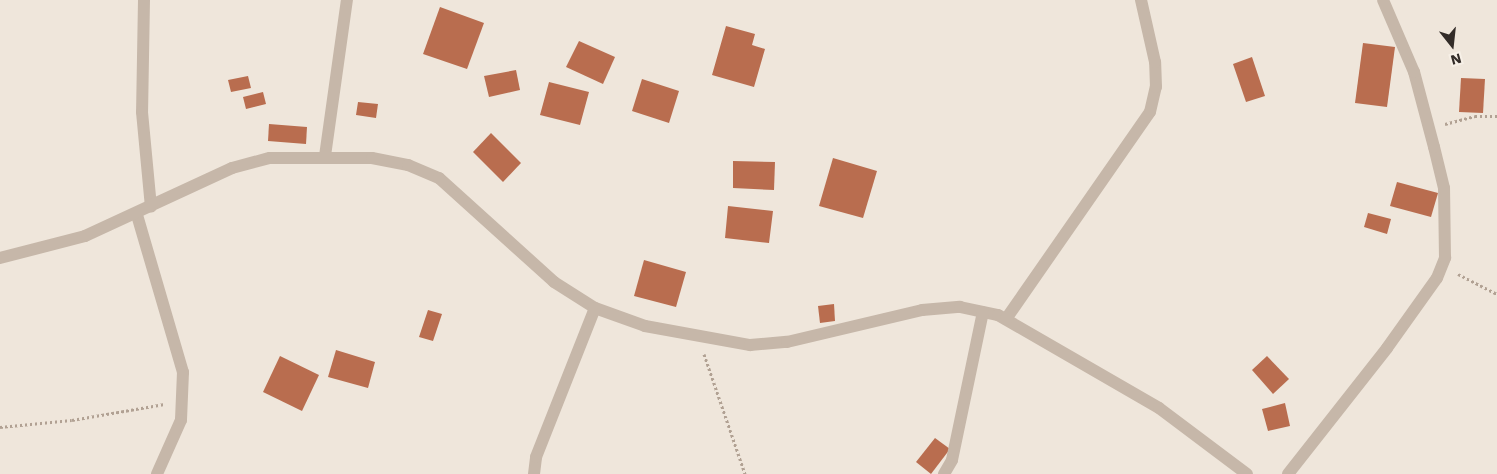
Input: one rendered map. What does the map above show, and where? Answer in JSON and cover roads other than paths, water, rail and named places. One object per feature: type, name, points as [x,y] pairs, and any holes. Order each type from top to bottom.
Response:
[{"type":"street","points":[[144,0],[142,112],[151,207]]},
{"type":"street","points":[[325,156],[347,0]]},
{"type":"street","points":[[1006,319],[1150,112],[1156,87],[1155,62],[1141,0]]},
{"type":"street","points":[[1285,474],[1360,385],[1442,265],[1447,245],[1444,188],[1430,130],[1414,72],[1383,0]]},
{"type":"street","points":[[0,258],[77,239],[137,215],[232,168],[270,158],[325,156],[408,165],[439,178],[554,282],[595,308],[645,326],[700,339],[750,345],[787,342],[922,310],[960,307],[983,312],[1006,319],[1159,408],[1247,474]]},
{"type":"street","points":[[137,215],[172,330],[185,400],[174,441],[157,474]]},
{"type":"street","points":[[534,474],[536,457],[595,308]]},
{"type":"street","points":[[944,474],[952,460],[983,312]]}]
